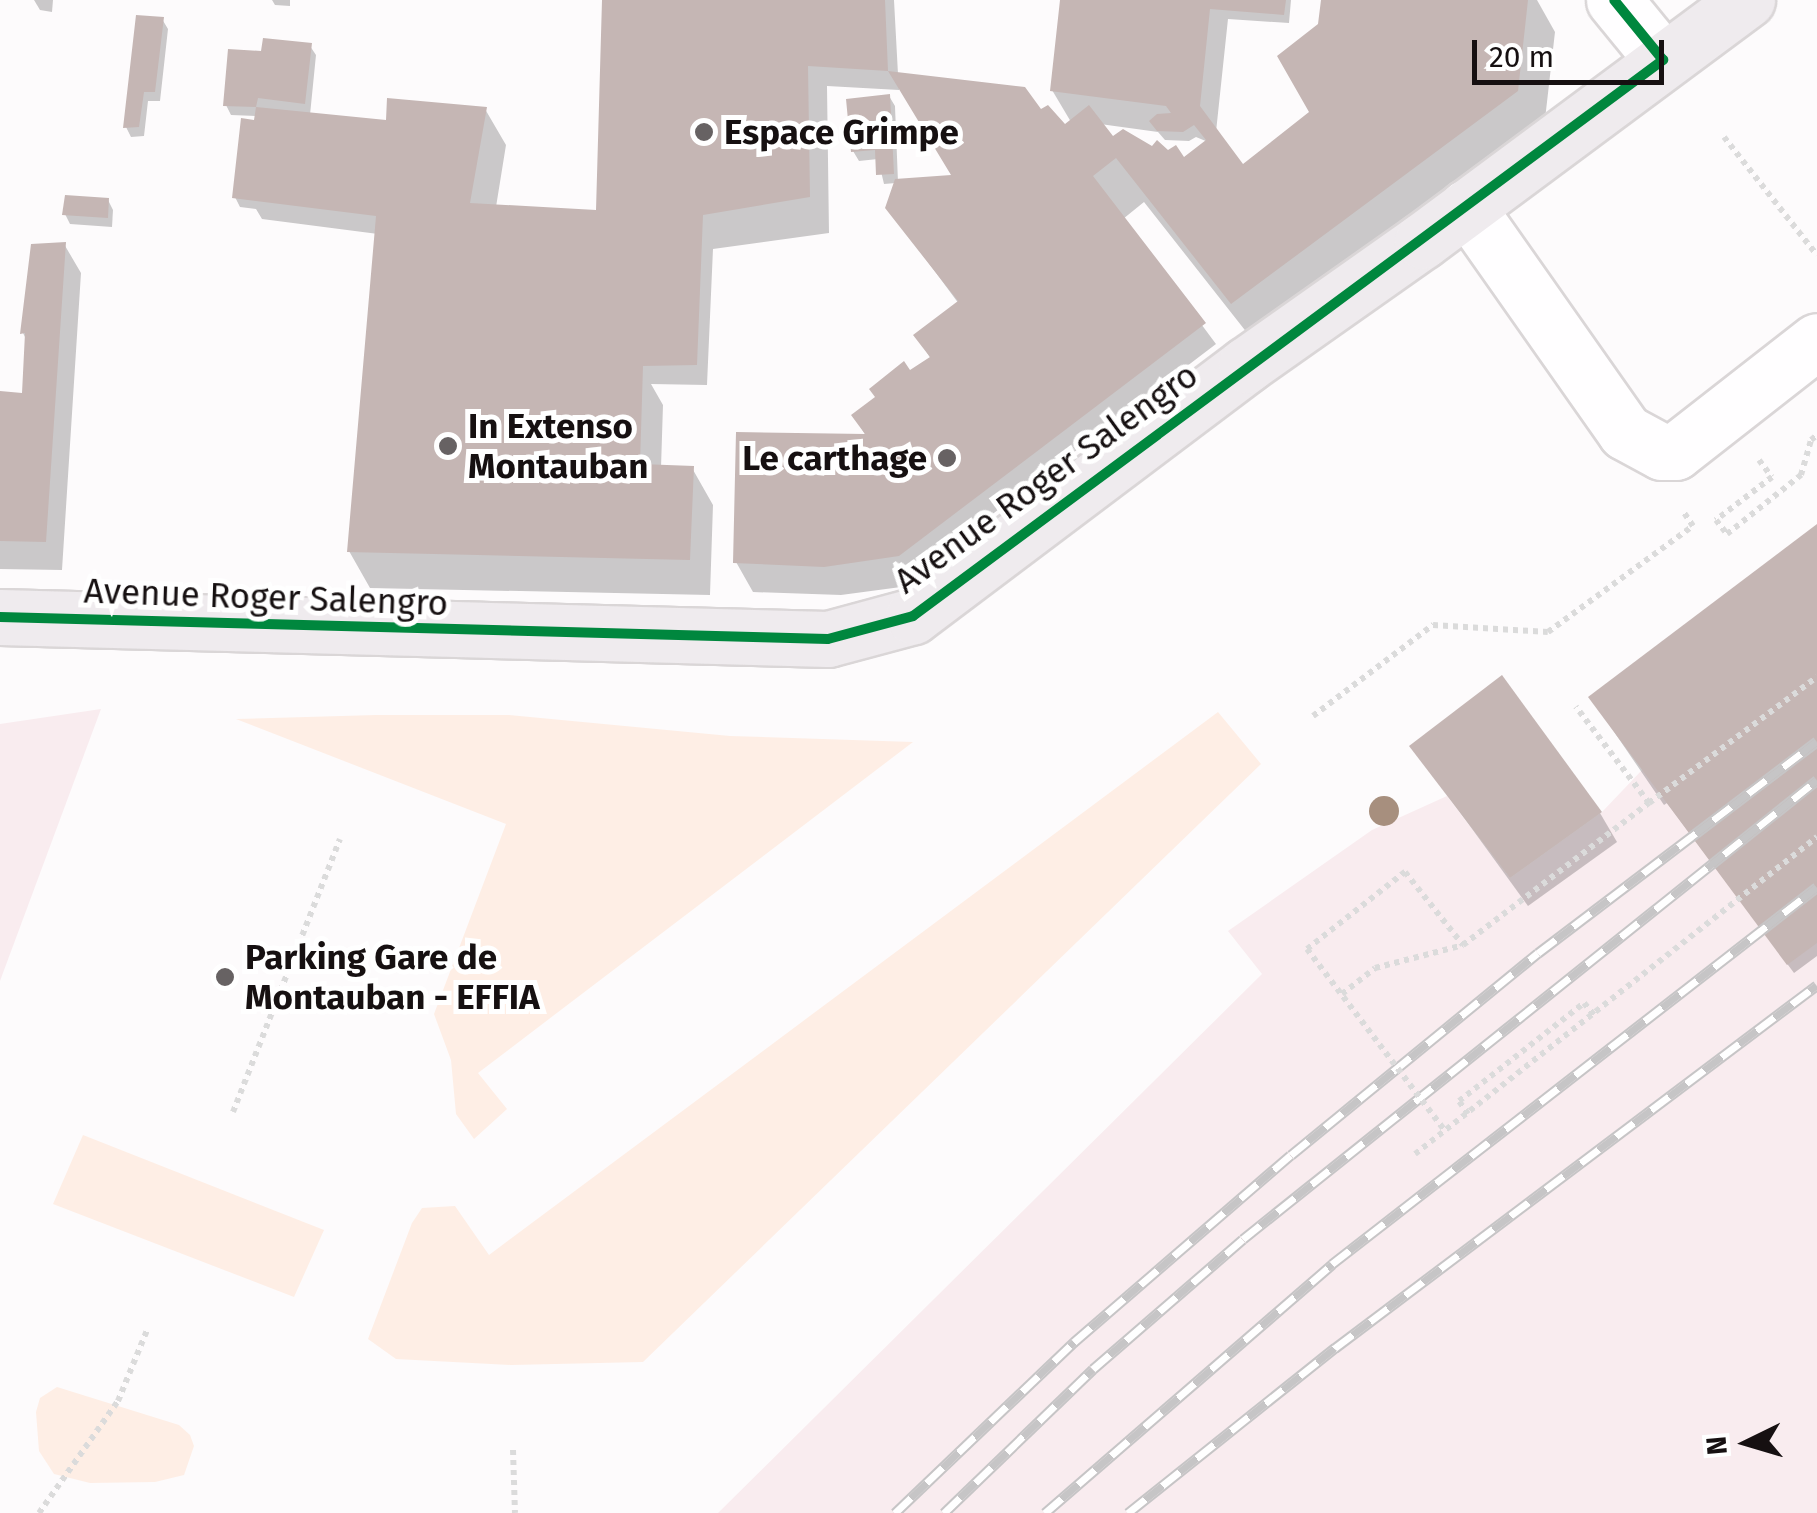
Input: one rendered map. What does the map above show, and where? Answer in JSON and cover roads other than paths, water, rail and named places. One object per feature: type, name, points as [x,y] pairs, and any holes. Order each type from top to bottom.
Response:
[{"type":"main road","name":"Avenue Roger Salengro","points":[[0,617],[828,639],[912,616],[1246,365],[1747,0]]},
{"type":"street","points":[[1614,0],[1663,60]]},
{"type":"street","points":[[1467,206],[1625,432],[1662,452],[1675,452],[1817,341]]},
{"type":"railway","points":[[895,1513],[1074,1342],[1291,1155],[1538,953],[1817,741]]},
{"type":"railway","points":[[944,1513],[1093,1369],[1243,1239],[1817,780]]},
{"type":"railway","points":[[1045,1513],[1332,1264],[1817,887]]},
{"type":"railway","points":[[1128,1513],[1335,1348],[1817,985]]},
{"type":"place","name":"Espace Grimpe","points":[[704,132]]},
{"type":"place","name":"In Extenso Montauban","points":[[448,446]]},
{"type":"place","name":"Le carthage","points":[[947,458]]},
{"type":"place","name":"Parking Gare de Montauban - EFFIA","points":[[225,977]]}]
